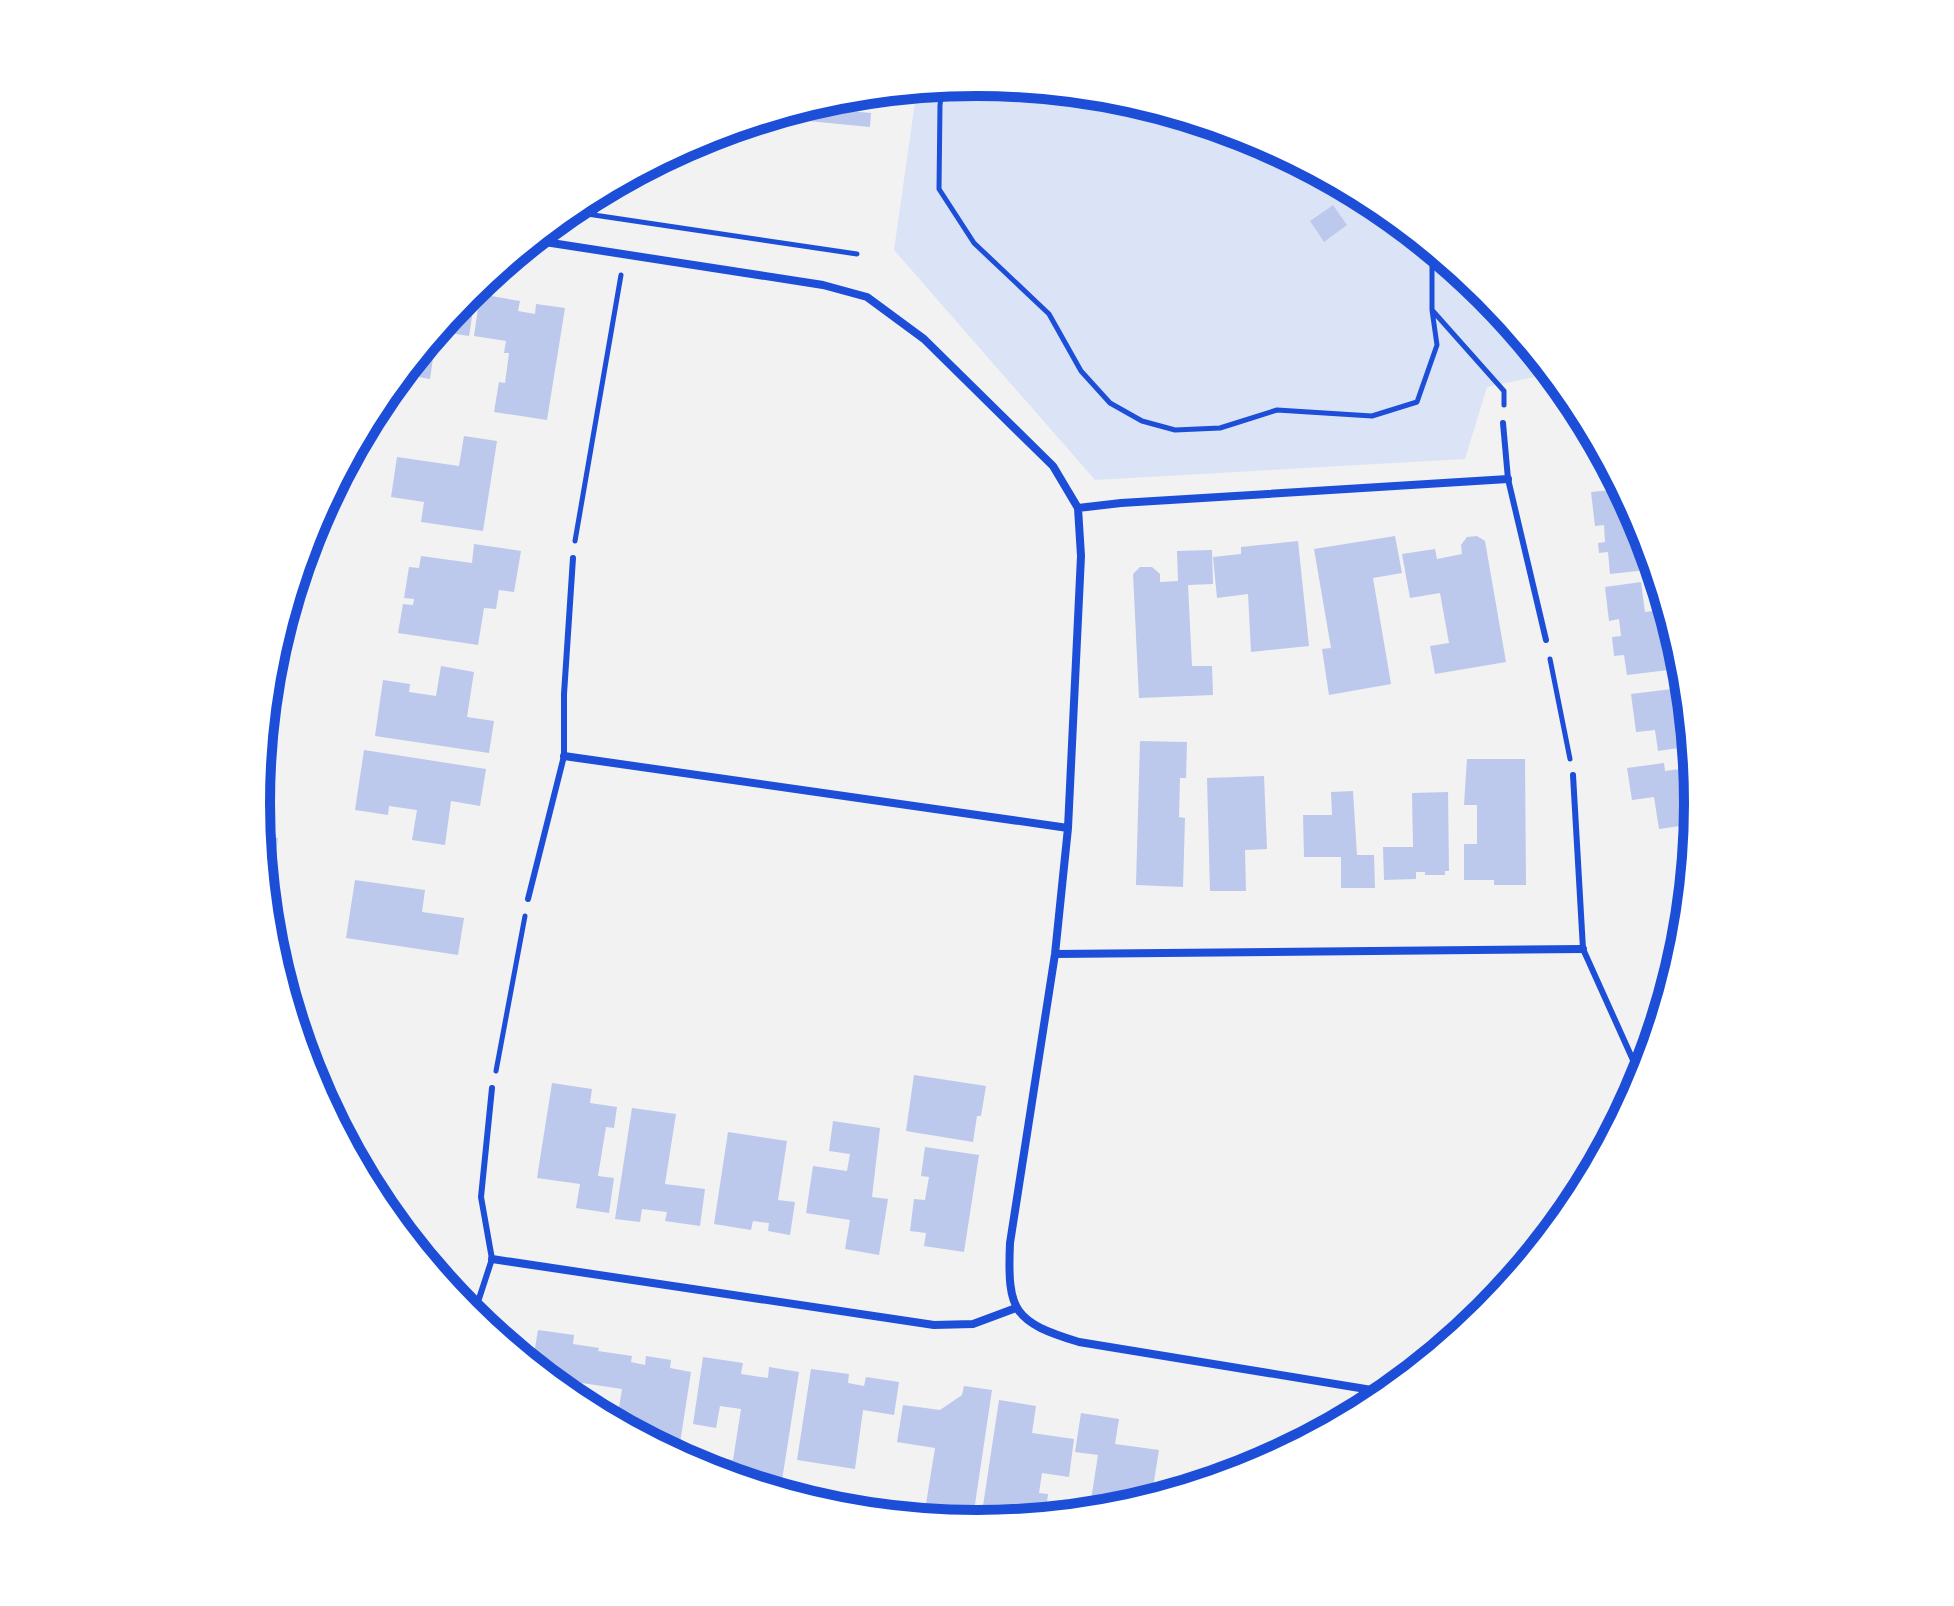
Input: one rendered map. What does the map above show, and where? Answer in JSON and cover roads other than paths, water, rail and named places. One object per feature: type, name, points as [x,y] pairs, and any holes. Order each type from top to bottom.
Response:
[{"type":"street","points":[[547,242],[823,285],[867,297],[924,339],[1053,466],[1078,508],[1081,556],[1068,828],[1055,954],[1010,1243],[1009,1277],[1016,1308],[1039,1330],[1079,1342],[1371,1390]]},
{"type":"street","points":[[1078,508],[1508,479]]},
{"type":"street","points":[[564,756],[1068,828]]},
{"type":"street","points":[[1055,954],[1583,949]]},
{"type":"street","points":[[492,1259],[934,1325],[973,1324],[1016,1308]]},
{"type":"lane","points":[[1503,423],[1508,479],[1546,640]]},
{"type":"lane","points":[[528,899],[564,756],[564,694],[573,558]]},
{"type":"lane","points":[[1573,775],[1583,949],[1634,1063]]},
{"type":"lane","points":[[477,1303],[492,1259],[481,1197],[492,1088]]}]
